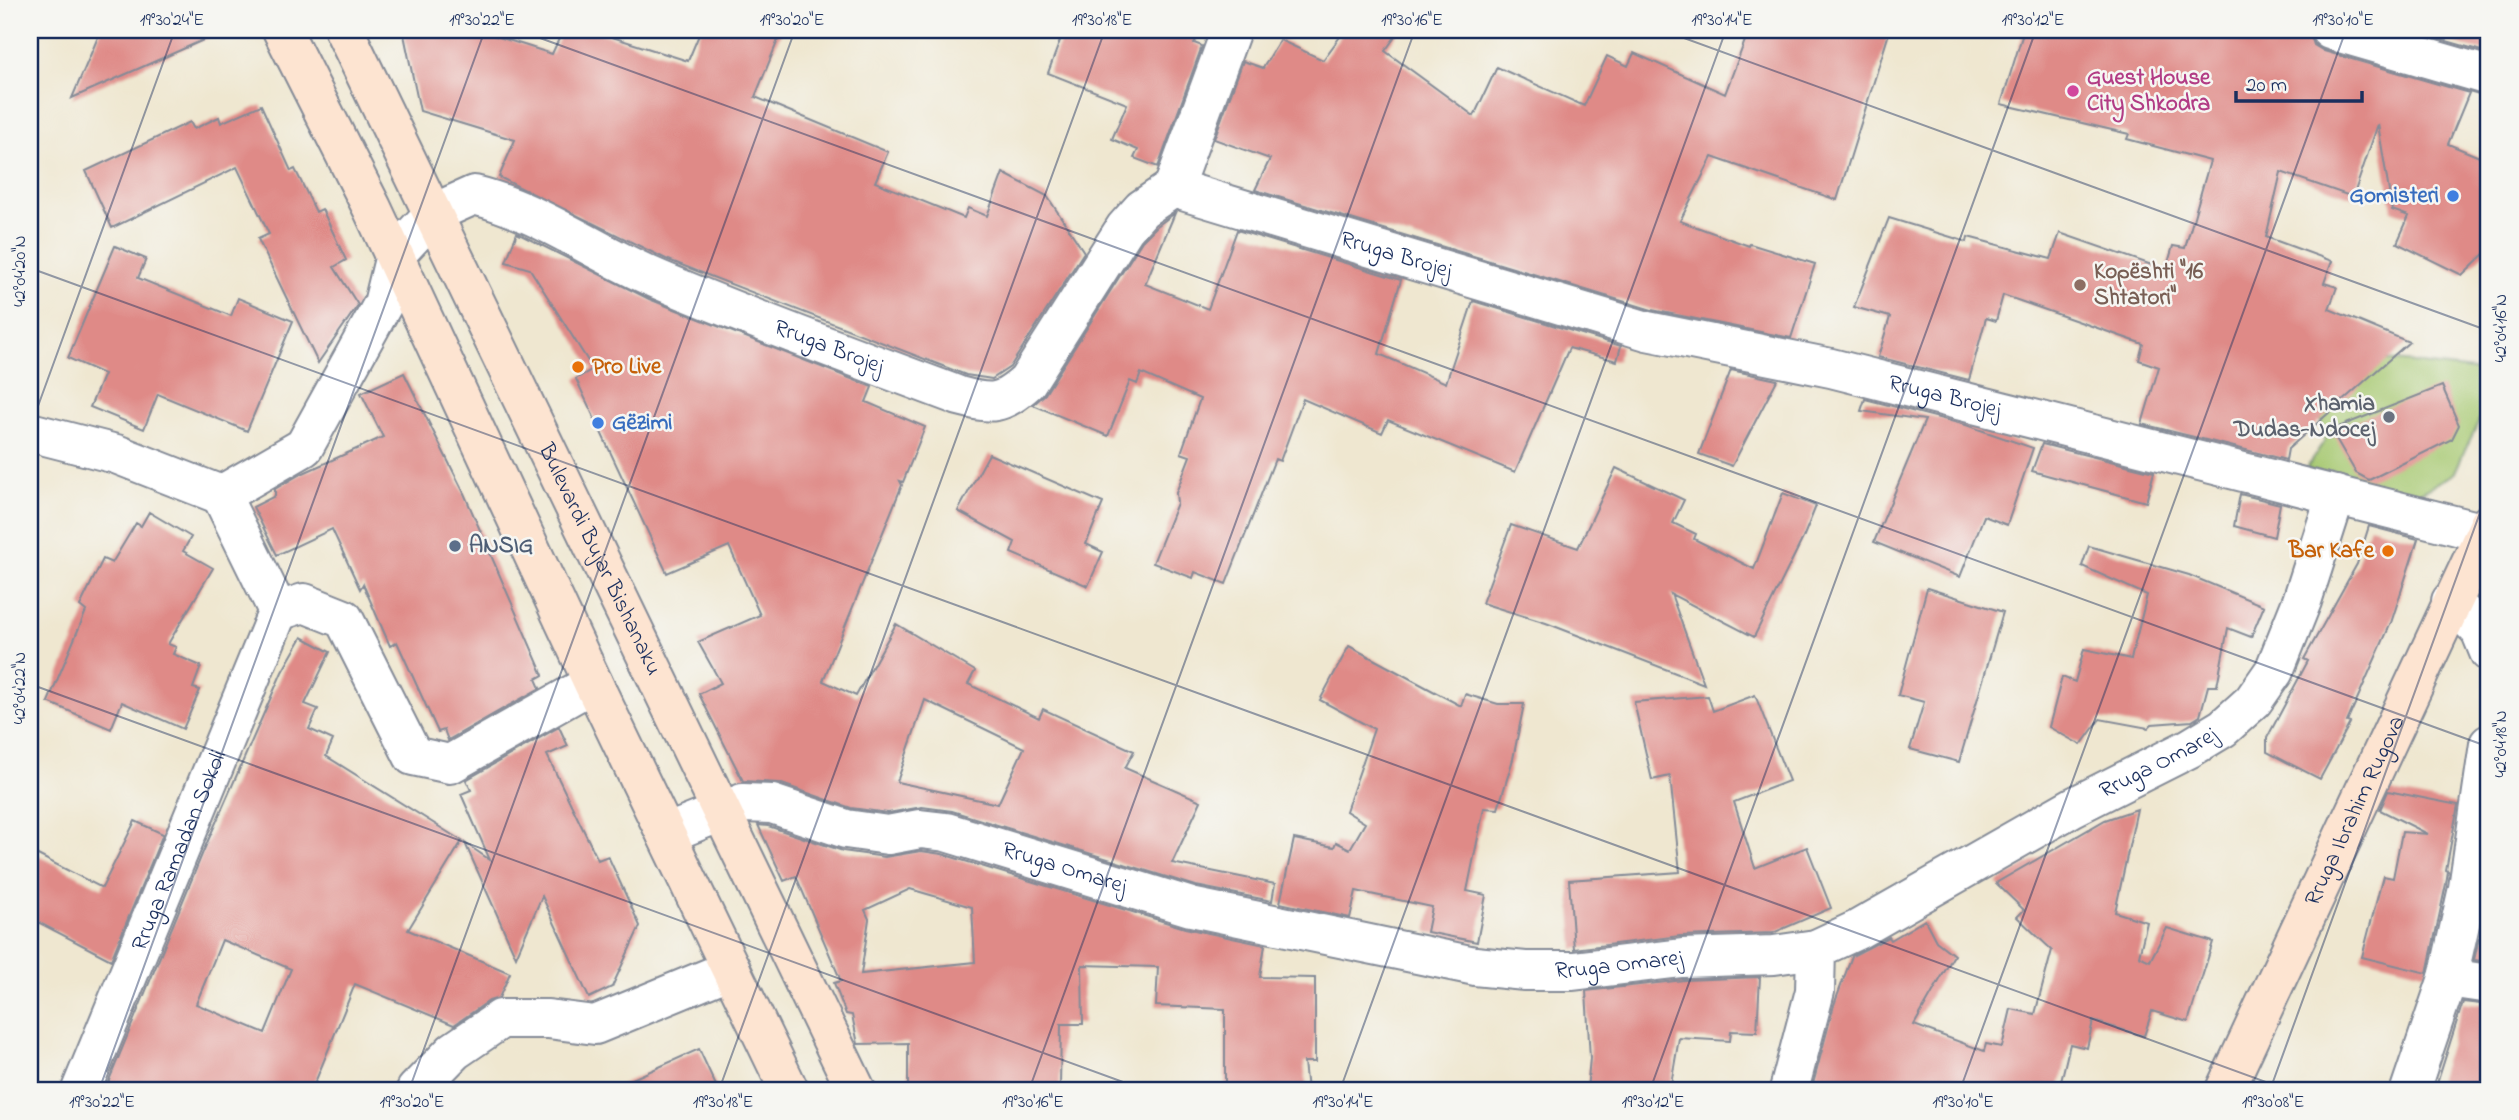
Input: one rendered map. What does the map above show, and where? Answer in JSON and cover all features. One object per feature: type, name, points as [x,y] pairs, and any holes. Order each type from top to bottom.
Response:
[{"type":"main road","points":[[282,30],[395,255],[593,683],[789,1090]]},
{"type":"main road","name":"Bulevardi Bujar Bishanaku","points":[[344,30],[720,814],[856,1090]]},
{"type":"main road","name":"Rruga Ibrahim Rugova","points":[[2225,1090],[2451,601],[2488,530]]},
{"type":"street","points":[[1174,188],[1231,30]]},
{"type":"street","points":[[2330,30],[2489,76]]},
{"type":"street","name":"Rruga Brojej","points":[[433,213],[474,195],[492,200],[526,212],[654,278],[932,386],[983,403],[1009,398],[1027,382],[1125,228],[1142,209],[1174,188],[1647,331],[1831,369],[2336,495],[2488,530]]},
{"type":"street","points":[[221,495],[304,447],[383,304],[395,255],[433,213]]},
{"type":"street","points":[[30,432],[116,454],[221,495],[278,611],[304,603],[344,619],[413,756],[450,764],[593,683]]},
{"type":"street","name":"Rruga Omarej","points":[[666,834],[743,803],[772,804],[846,829],[888,835],[920,830],[946,832],[1191,907],[1475,966],[1525,971],[1573,971],[1682,958],[1774,956],[1816,949],[1857,930],[2073,807],[2190,748],[2223,728],[2253,701],[2274,671],[2302,601],[2336,495]]},
{"type":"street","points":[[2451,601],[2480,630],[2489,652]]},
{"type":"street","name":"Rruga Ramadan Sokoli","points":[[81,1090],[278,611]]},
{"type":"street","points":[[2410,1090],[2448,978],[2468,888],[2489,744]]},
{"type":"street","points":[[1788,1090],[1815,990],[1816,949]]},
{"type":"street","points":[[416,1090],[454,1051],[501,1019],[548,1019],[594,1025],[731,969]]},
{"type":"street","points":[[2448,978],[2489,984]]},
{"type":"green space","points":[[2379,359],[2489,372],[2489,399],[2454,474],[2417,494],[2306,469],[2325,441],[2318,408]]},
{"type":"building","points":[[101,30],[226,30],[72,98]]},
{"type":"building","points":[[403,30],[477,30],[552,54],[563,30],[590,30],[688,61],[701,30],[782,30],[755,97],[888,152],[875,182],[964,218],[968,208],[987,216],[1003,173],[1047,196],[1084,252],[1010,367],[992,379],[966,375],[666,259],[499,177],[515,140],[420,111]]},
{"type":"building","points":[[1064,30],[1203,30],[1194,43],[1202,46],[1158,167],[1134,158],[1138,150],[1112,139],[1127,104],[1048,73]]},
{"type":"building","points":[[1345,30],[1400,30],[1385,51],[1474,116],[1497,67],[1584,106],[1607,56],[1628,66],[1634,53],[1725,94],[1749,30],[1890,30],[1837,200],[1712,157],[1680,221],[1749,246],[1750,244],[1815,264],[1791,338],[1652,310],[1255,190],[1270,159],[1214,139],[1243,61],[1263,68],[1280,40],[1323,60]]},
{"type":"building","points":[[2024,30],[2309,30],[2314,45],[2324,51],[2469,93],[2448,144],[2489,161],[2489,249],[2462,275],[2397,243],[2409,216],[2392,210],[2378,124],[2353,197],[2281,172],[2266,237],[2332,261],[2324,283],[2337,287],[2329,309],[2409,342],[2288,449],[2286,460],[2142,424],[2159,367],[2139,360],[2143,344],[2003,295],[1996,321],[1986,318],[1969,380],[1878,357],[1890,317],[1854,307],[1889,218],[1967,242],[1968,237],[2051,259],[2060,233],[2166,270],[2173,246],[2185,248],[2210,161],[2127,139],[2129,134],[2001,104]]},
{"type":"building","points":[[2408,30],[2489,30],[2489,43],[2485,52]]},
{"type":"building","points":[[261,105],[291,171],[295,169],[316,212],[322,209],[346,260],[334,267],[358,305],[318,363],[258,239],[269,234],[237,167],[112,228],[86,171],[190,122],[194,129],[219,117],[221,123]]},
{"type":"building","points":[[1175,213],[1145,284],[1208,309],[1237,230],[1401,280],[1379,354],[1446,383],[1473,301],[1621,346],[1617,361],[1569,348],[1515,472],[1388,420],[1382,433],[1303,399],[1280,461],[1275,459],[1226,584],[1195,572],[1193,578],[1153,563],[1177,503],[1176,493],[1190,456],[1181,453],[1200,399],[1141,373],[1137,384],[1130,381],[1108,436],[1033,405],[1045,394],[1142,241]]},
{"type":"building","points":[[517,233],[649,299],[872,387],[866,402],[925,427],[903,482],[900,481],[902,485],[823,681],[856,696],[896,624],[975,671],[968,684],[1039,718],[1043,709],[1134,751],[1125,768],[1201,801],[1172,863],[1275,884],[1272,901],[1196,886],[952,811],[922,807],[888,813],[851,808],[779,783],[743,781],[699,694],[721,683],[698,642],[760,615],[729,546],[667,573],[576,379],[593,369],[530,269],[506,262]],"holes":[[[925,700],[1024,748],[998,804],[897,782]]]},
{"type":"building","points":[[115,246],[146,259],[138,278],[231,316],[238,298],[293,321],[247,431],[158,394],[144,429],[90,407],[104,374],[68,358]]},
{"type":"building","points":[[1731,370],[1777,380],[1732,466],[1699,454]]},
{"type":"building","points":[[404,373],[463,491],[543,675],[536,679],[540,688],[448,740],[444,730],[438,732],[397,642],[390,646],[363,584],[360,589],[332,529],[277,555],[253,507],[275,496],[275,489],[299,475],[383,437],[361,393]]},
{"type":"building","name":"Xhamia Dudas-Ndocej","points":[[2442,386],[2459,425],[2452,439],[2369,480],[2356,473],[2331,430]]},
{"type":"building","points":[[1865,399],[1966,425],[2033,448],[2007,525],[1984,516],[1960,577],[1874,542],[1925,420],[1861,411]]},
{"type":"building","points":[[2042,444],[2154,472],[2146,502],[2032,471]]},
{"type":"building","points":[[989,454],[1103,503],[1086,544],[1103,552],[1088,586],[1011,553],[1015,542],[958,511]]},
{"type":"building","points":[[1616,468],[1684,500],[1673,523],[1696,534],[1694,539],[1754,569],[1783,493],[1816,506],[1754,637],[1671,594],[1704,684],[1546,623],[1482,603],[1511,525],[1578,548]]},
{"type":"building","points":[[2240,494],[2280,504],[2274,537],[2234,526]]},
{"type":"building","points":[[149,512],[191,537],[183,551],[213,568],[168,644],[176,647],[173,654],[201,666],[193,688],[200,690],[183,729],[122,702],[111,729],[48,702],[86,611],[80,606],[103,559],[112,563],[136,523],[141,526]]},
{"type":"building","points":[[2369,526],[2418,539],[2391,623],[2347,722],[2350,723],[2320,779],[2267,752],[2267,738],[2308,661],[2304,659],[2357,564]]},
{"type":"building","points":[[2089,546],[2189,575],[2264,606],[2251,637],[2228,628],[2217,686],[2208,686],[2200,716],[2192,721],[2152,724],[2148,728],[2100,719],[2081,745],[2049,727],[2062,677],[2075,682],[2084,649],[2131,659],[2147,595],[2082,566]]},
{"type":"building","points":[[1927,588],[2003,612],[1959,762],[1910,749],[1924,702],[1898,695]]},
{"type":"building","points":[[302,637],[330,652],[305,704],[318,709],[309,729],[333,740],[326,756],[462,841],[408,930],[510,973],[499,998],[489,1001],[454,1025],[355,984],[312,1090],[105,1090],[203,852],[282,672]],"holes":[[[222,940],[291,969],[265,1033],[196,1004]]]},
{"type":"building","points":[[1349,646],[1461,706],[1465,694],[1498,704],[1524,704],[1513,759],[1498,809],[1484,808],[1467,891],[1486,895],[1477,942],[1427,932],[1432,907],[1356,891],[1350,918],[1280,903],[1294,839],[1334,847],[1336,842],[1350,849],[1365,823],[1346,811],[1374,729],[1320,700]]},
{"type":"building","points":[[1755,695],[1789,781],[1734,802],[1755,868],[1807,847],[1831,908],[1773,933],[1680,936],[1574,949],[1569,880],[1680,872],[1670,776],[1652,780],[1634,702],[1708,696],[1713,711]]},
{"type":"building","points":[[559,727],[568,746],[547,755],[598,860],[608,856],[640,926],[612,987],[589,998],[542,896],[516,957],[465,843],[490,860],[461,794],[471,790],[466,780]]},
{"type":"building","points":[[2388,791],[2458,805],[2446,870],[2446,884],[2427,973],[2362,957],[2383,876],[2393,878],[2402,832],[2428,834],[2380,810]]},
{"type":"building","points":[[2137,809],[2115,912],[2147,922],[2139,956],[2150,961],[2167,928],[2213,942],[2188,1022],[2152,1011],[2144,1036],[2093,1021],[2087,1048],[2070,1044],[2059,1090],[1830,1090],[1813,1084],[1834,1005],[1852,956],[1889,937],[1891,940],[1925,920],[1936,941],[1954,955],[1914,1025],[1984,1051],[1986,1044],[2002,1047],[2011,1009],[2035,1014],[2052,950],[2017,917],[2024,910],[1996,883],[2105,820]]},
{"type":"building","points":[[135,821],[163,834],[111,960],[30,918],[30,851],[102,888]]},
{"type":"building","points":[[758,825],[843,851],[885,857],[921,851],[942,854],[1185,928],[1265,945],[1260,977],[1315,978],[1315,1062],[1304,1062],[1307,1090],[1225,1090],[1225,1009],[1156,1006],[1158,967],[1082,965],[1083,1024],[1061,1024],[1060,1087],[908,1090],[908,1043],[858,1044],[852,1015],[846,1014],[834,983],[841,981],[796,876],[784,881]],"holes":[[[910,889],[972,907],[975,962],[861,974],[869,919],[865,910]]]},
{"type":"building","points":[[2479,938],[2489,939],[2489,962],[2474,960]]},
{"type":"building","points":[[1760,977],[1757,1032],[1731,1031],[1730,1041],[1679,1038],[1670,1090],[1587,1090],[1590,1058],[1586,991],[1684,980]]},
{"type":"building","points":[[2463,1002],[2489,1005],[2489,1090],[2435,1090]]},
{"type":"building","points":[[699,1049],[718,1090],[608,1090]]},
{"type":"place","name":"Guest House City Shkodra","points":[[2073,91]]},
{"type":"place","name":"Gomisteri","points":[[2453,196]]},
{"type":"place","name":"Kopështi \"16 Shtatori\"","points":[[2080,285]]},
{"type":"place","name":"Pro Live","points":[[578,367]]},
{"type":"place","name":"Xhamia Dudas-Ndocej","points":[[2389,417]]},
{"type":"place","name":"Gëzimi","points":[[598,423]]},
{"type":"place","name":"ANSIG","points":[[455,546]]},
{"type":"place","name":"Bar Kafe","points":[[2388,551]]}]
